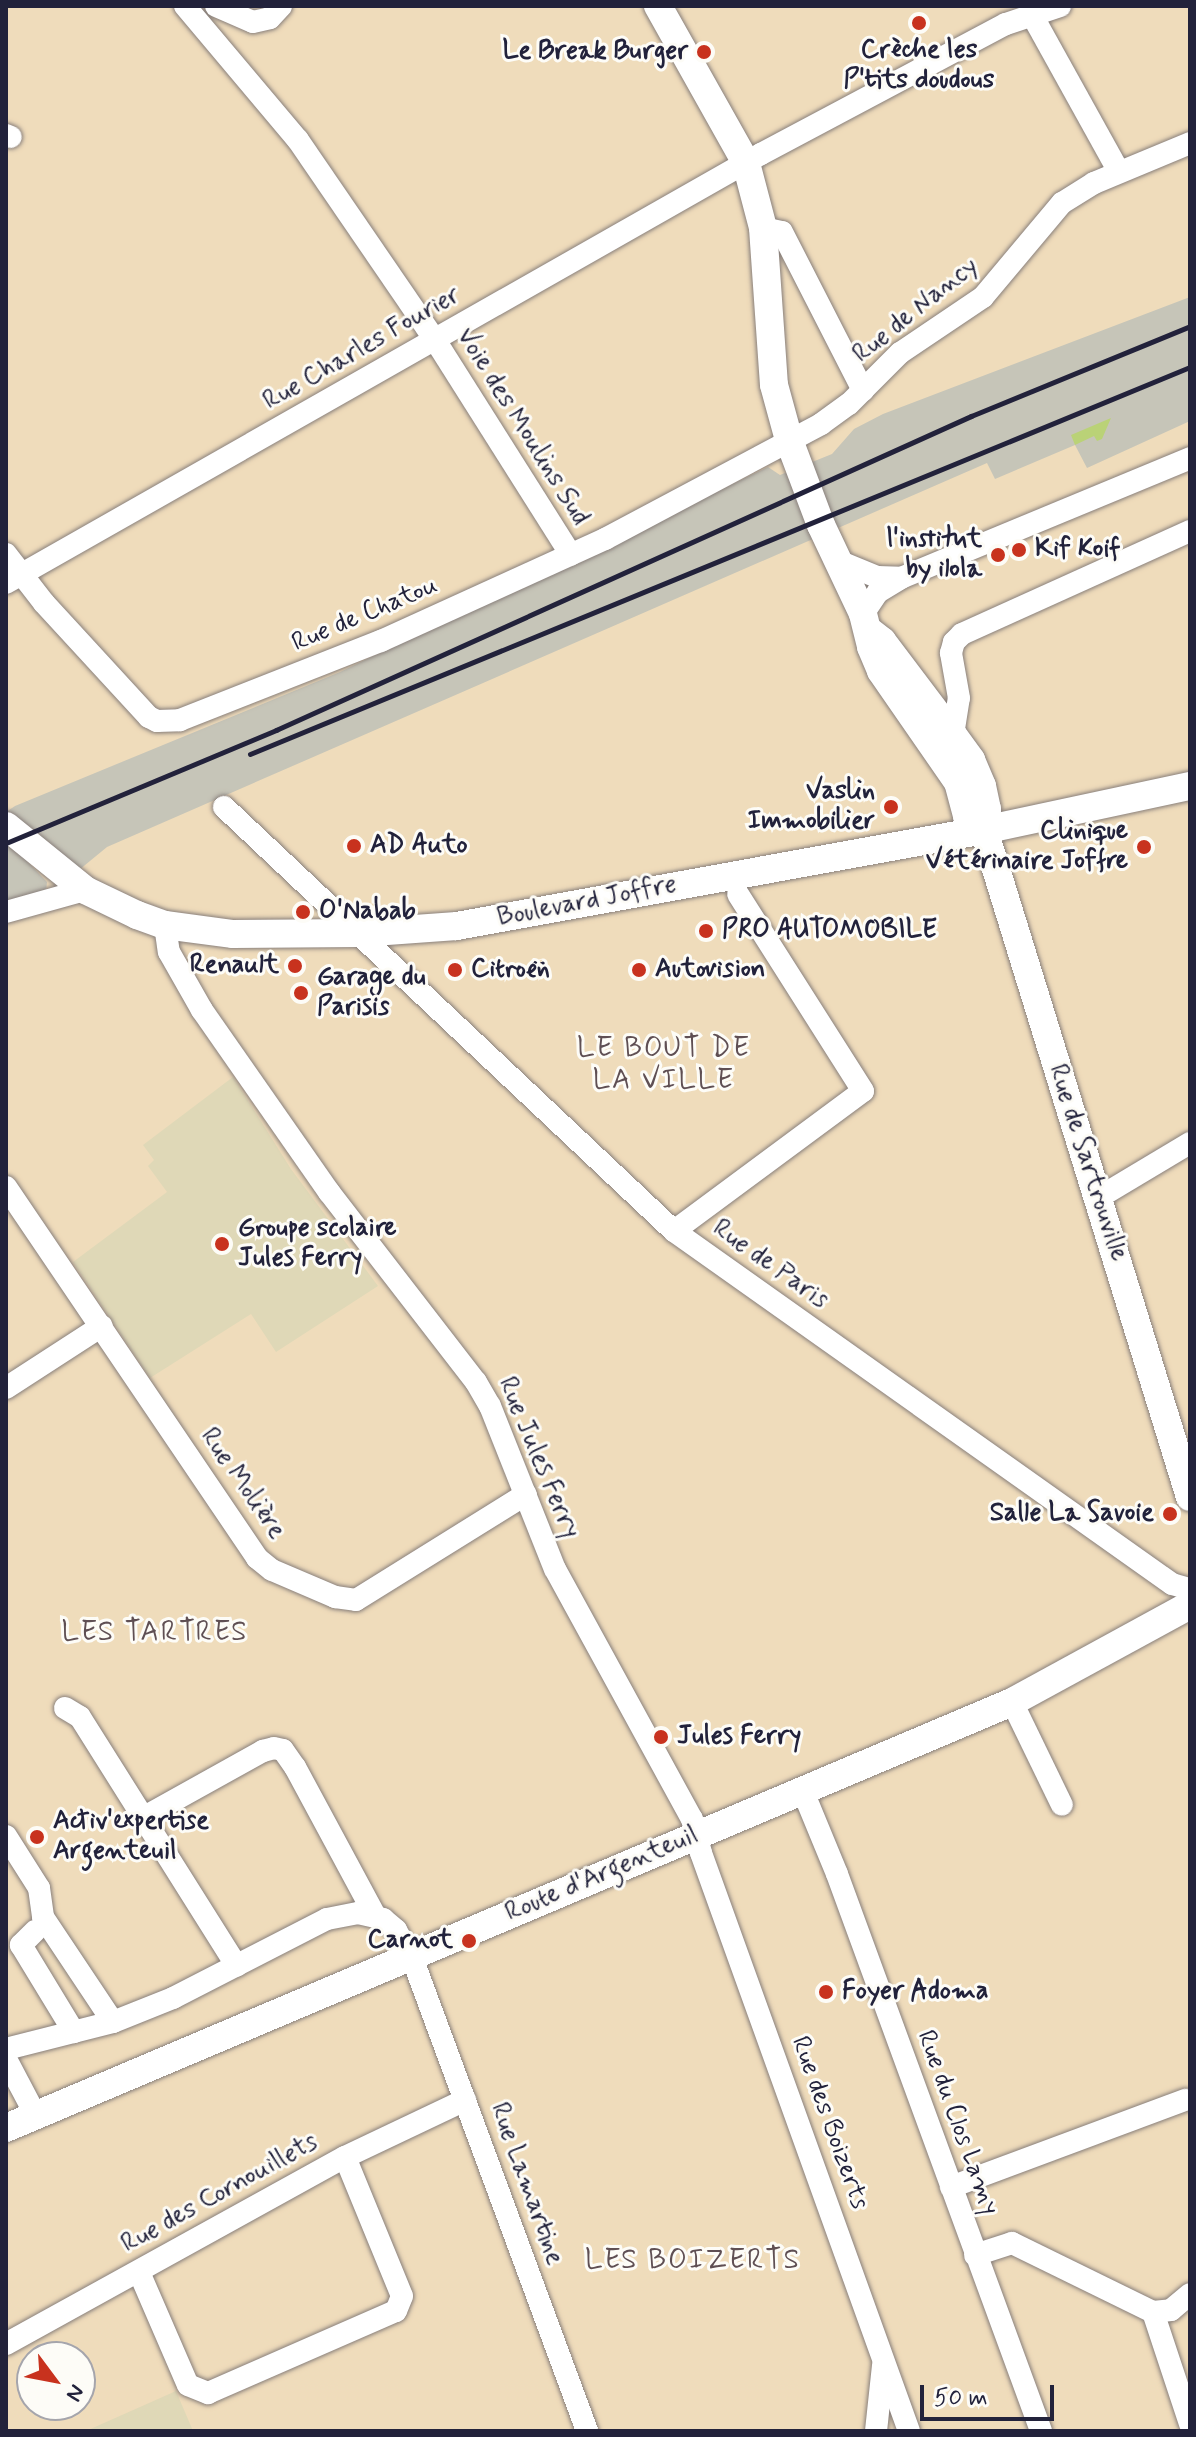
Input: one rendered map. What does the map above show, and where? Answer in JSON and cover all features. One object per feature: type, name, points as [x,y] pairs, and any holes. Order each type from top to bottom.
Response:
[{"type":"main road","points":[[662,8],[746,163],[763,228],[774,385],[789,440],[866,622],[871,647],[881,671],[958,782],[967,816],[984,830]]},
{"type":"main road","points":[[866,622],[971,760],[987,809],[984,830]]},
{"type":"main road","name":"Boulevard Joffre","points":[[6,826],[85,890],[165,925],[233,934],[359,933],[457,926],[984,830],[1190,786]]},
{"type":"main road","name":"Rue de Sartrouville","points":[[984,830],[1190,1497]]},
{"type":"main road","name":"Route d'Argenteuil","points":[[6,2128],[1012,1702],[1190,1605]]},
{"type":"street","name":"Voie des Moulins Sud","points":[[185,6],[298,140],[435,340],[571,555]]},
{"type":"street","points":[[216,6],[245,20],[262,22],[281,6]]},
{"type":"street","name":"Rue Charles Fourier","points":[[14,579],[746,163],[1006,24],[1060,6]]},
{"type":"street","points":[[1032,15],[1119,172]]},
{"type":"street","name":"Rue de Nancy","points":[[789,440],[837,414],[900,353],[983,297],[1062,203],[1079,191],[1119,172],[1190,143]]},
{"type":"street","points":[[763,228],[782,232],[863,390]]},
{"type":"street","name":"Rue de Chatou","points":[[6,554],[14,579],[149,717],[180,720],[381,641],[571,555],[789,440]]},
{"type":"street","points":[[866,622],[878,592],[901,578],[1190,458]]},
{"type":"street","points":[[953,735],[959,698],[951,653],[954,642],[962,634],[1190,531]]},
{"type":"street","points":[[838,561],[877,577],[901,578]]},
{"type":"street","name":"Rue de Paris","points":[[224,807],[674,1231],[1172,1584],[1190,1589]]},
{"type":"street","points":[[6,912],[85,890]]},
{"type":"street","points":[[674,1231],[863,1091],[738,894]]},
{"type":"street","name":"Rue Jules Ferry","points":[[165,925],[169,952],[202,1010],[329,1192],[476,1382],[501,1429],[555,1569],[659,1752],[697,1835]]},
{"type":"street","points":[[1098,1198],[1190,1143]]},
{"type":"street","name":"Rue Molière","points":[[6,1187],[257,1558],[272,1570],[335,1597],[356,1600],[374,1592],[526,1494]]},
{"type":"street","points":[[6,1388],[102,1326]]},
{"type":"street","points":[[1012,1702],[1062,1805]]},
{"type":"street","points":[[65,1708],[80,1717],[146,1816],[237,1966]]},
{"type":"street","name":"Rue Lamartine","points":[[146,1816],[263,1751],[274,1748],[283,1750],[374,1914],[396,1930],[411,1957],[587,2431]]},
{"type":"street","name":"Rue du Clos Lamy","points":[[802,1789],[842,1888],[1041,2431]]},
{"type":"street","name":"Rue des Boizerts","points":[[697,1835],[909,2431]]},
{"type":"street","points":[[6,1836],[39,1888],[43,1917],[113,2022]]},
{"type":"street","points":[[6,2049],[113,2022],[173,1998],[327,1919],[358,1913],[374,1914]]},
{"type":"street","points":[[35,1931],[21,1945],[74,2032]]},
{"type":"street","points":[[6,2059],[36,2116]]},
{"type":"street","name":"Rue des Cornouillets","points":[[6,2344],[345,2157],[465,2100]]},
{"type":"street","points":[[951,2187],[1185,2100]]},
{"type":"street","points":[[139,2272],[188,2385],[208,2393],[396,2311],[402,2296],[345,2157]]},
{"type":"street","points":[[975,2255],[1012,2243],[1153,2312],[1171,2310],[1190,2294]]},
{"type":"street","points":[[1153,2312],[1190,2424]]},
{"type":"street","points":[[876,2431],[884,2360]]},
{"type":"shaded area","points":[[1190,297],[1190,421],[1087,468],[1075,445],[995,479],[987,463],[107,847],[79,870],[21,855],[47,882],[46,891],[6,905],[6,812],[15,806],[340,672],[768,467],[780,475],[832,454],[854,429],[883,414]]},
{"type":"shaded area","name":"Groupe scolaire Jules Ferry","points":[[233,1077],[291,1169],[378,1286],[276,1352],[251,1314],[150,1378],[73,1262],[167,1192],[148,1166],[154,1160],[143,1145]]},
{"type":"shaded area","points":[[176,2391],[193,2431],[86,2431]]},
{"type":"green space","points":[[1111,418],[1102,439],[1097,441],[1094,436],[1075,445],[1071,435]]},
{"type":"railway","points":[[6,843],[276,730],[971,416],[1190,326]]},
{"type":"railway","points":[[250,754],[1190,367]]},
{"type":"place","name":"Crèche les P'tits doudous","points":[[919,23]]},
{"type":"place","name":"Le Break Burger","points":[[704,52]]},
{"type":"place","name":"Kif Koif","points":[[1019,550]]},
{"type":"place","name":"l'institut by ilola","points":[[998,555]]},
{"type":"place","name":"Vaslin Immobilier","points":[[891,807]]},
{"type":"place","name":"AD Auto","points":[[354,846]]},
{"type":"place","name":"Clinique Vétérinaire Joffre","points":[[1144,847]]},
{"type":"place","name":"O'Nabab","points":[[303,912]]},
{"type":"place","name":"PRO AUTOMOBILE","points":[[706,931]]},
{"type":"place","name":"Renault","points":[[295,966]]},
{"type":"place","name":"Citroën","points":[[455,970]]},
{"type":"place","name":"Autovision","points":[[639,970]]},
{"type":"place","name":"Garage du Parisis","points":[[301,993]]},
{"type":"place","name":"Groupe scolaire Jules Ferry","points":[[222,1244]]},
{"type":"place","name":"Salle La Savoie","points":[[1170,1514]]},
{"type":"place","name":"Jules Ferry","points":[[661,1737]]},
{"type":"place","name":"Activ'expertise Argenteuil","points":[[37,1837]]},
{"type":"place","name":"Carnot","points":[[469,1941]]},
{"type":"place","name":"Foyer Adoma","points":[[826,1992]]},
{"type":"district","name":"LE BOUT DE LA VILLE","points":[[664,1065]]},
{"type":"district","name":"LES TARTRES","points":[[155,1633]]},
{"type":"district","name":"LES BOIZERTS","points":[[693,2261]]}]
